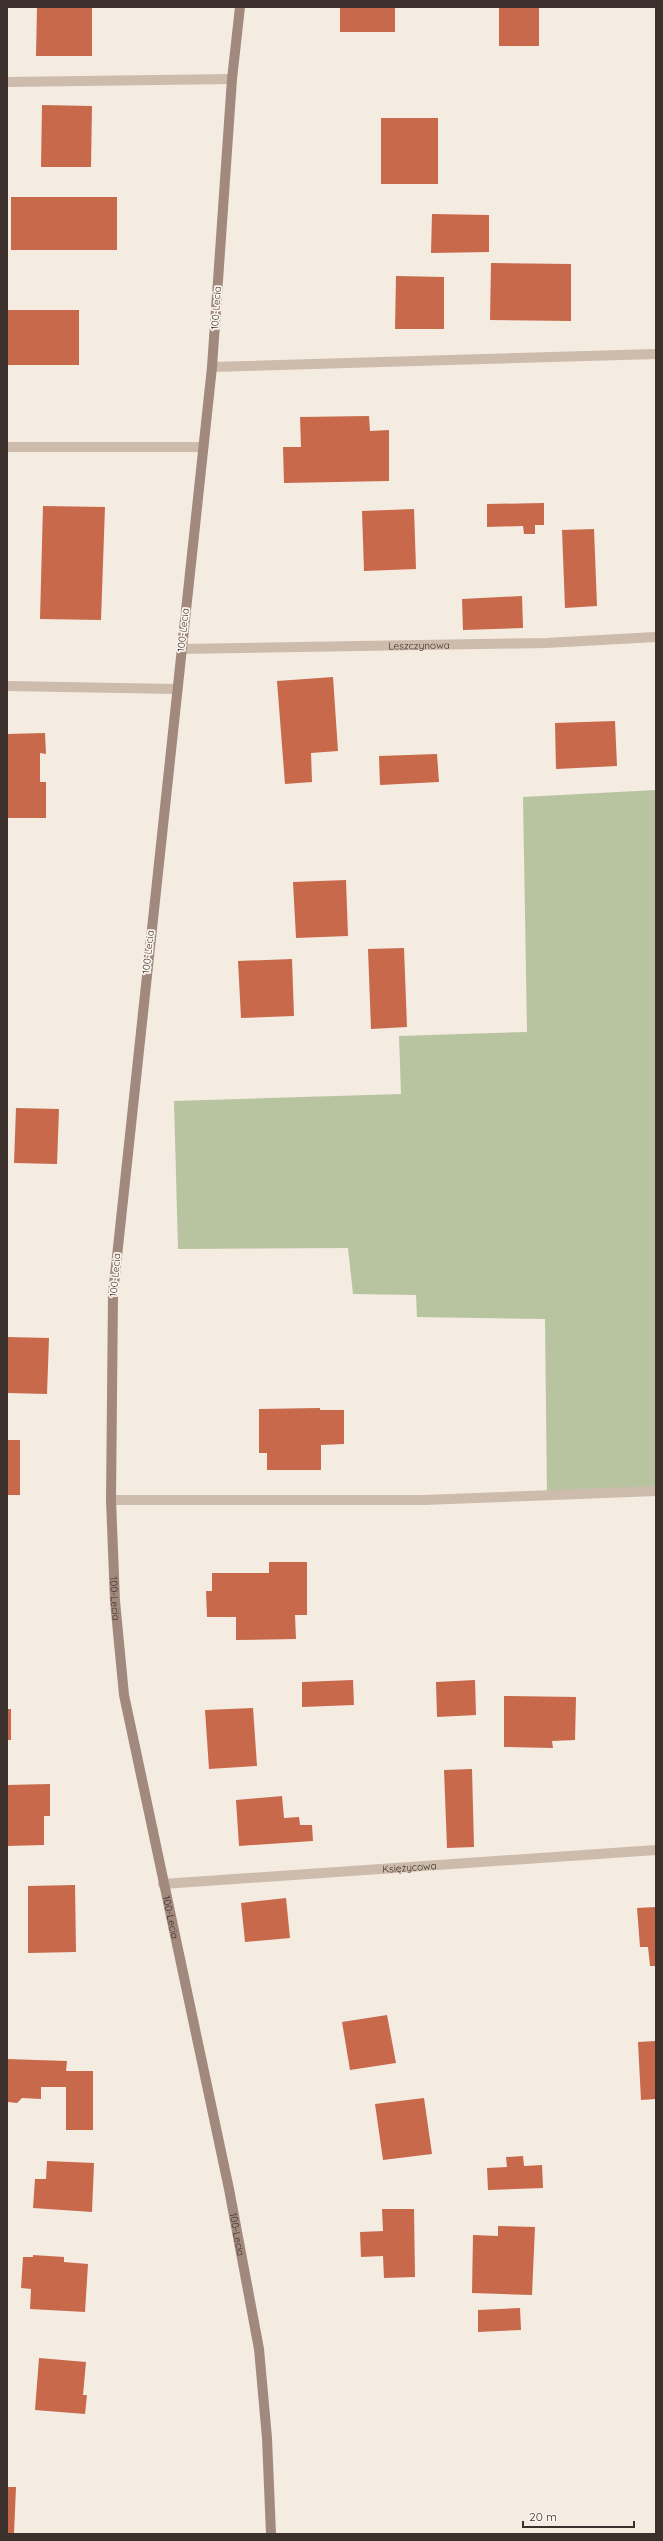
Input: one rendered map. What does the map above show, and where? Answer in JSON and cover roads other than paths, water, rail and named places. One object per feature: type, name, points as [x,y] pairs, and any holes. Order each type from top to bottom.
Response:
[{"type":"street","name":"100-Lecia","points":[[240,7],[232,79],[212,367],[176,689],[113,1294],[111,1500],[115,1601],[124,1695],[163,1884],[230,2188],[259,2349],[268,2438],[271,2534]]},
{"type":"street","points":[[7,82],[232,79]]},
{"type":"street","points":[[212,367],[656,354]]},
{"type":"street","points":[[7,447],[203,447]]},
{"type":"street","name":"Leszczynowa","points":[[181,649],[538,643],[656,637]]},
{"type":"street","points":[[7,686],[176,689]]},
{"type":"street","points":[[111,1500],[423,1500],[656,1491]]},
{"type":"street","name":"Księżycowa","points":[[163,1884],[656,1850]]}]
